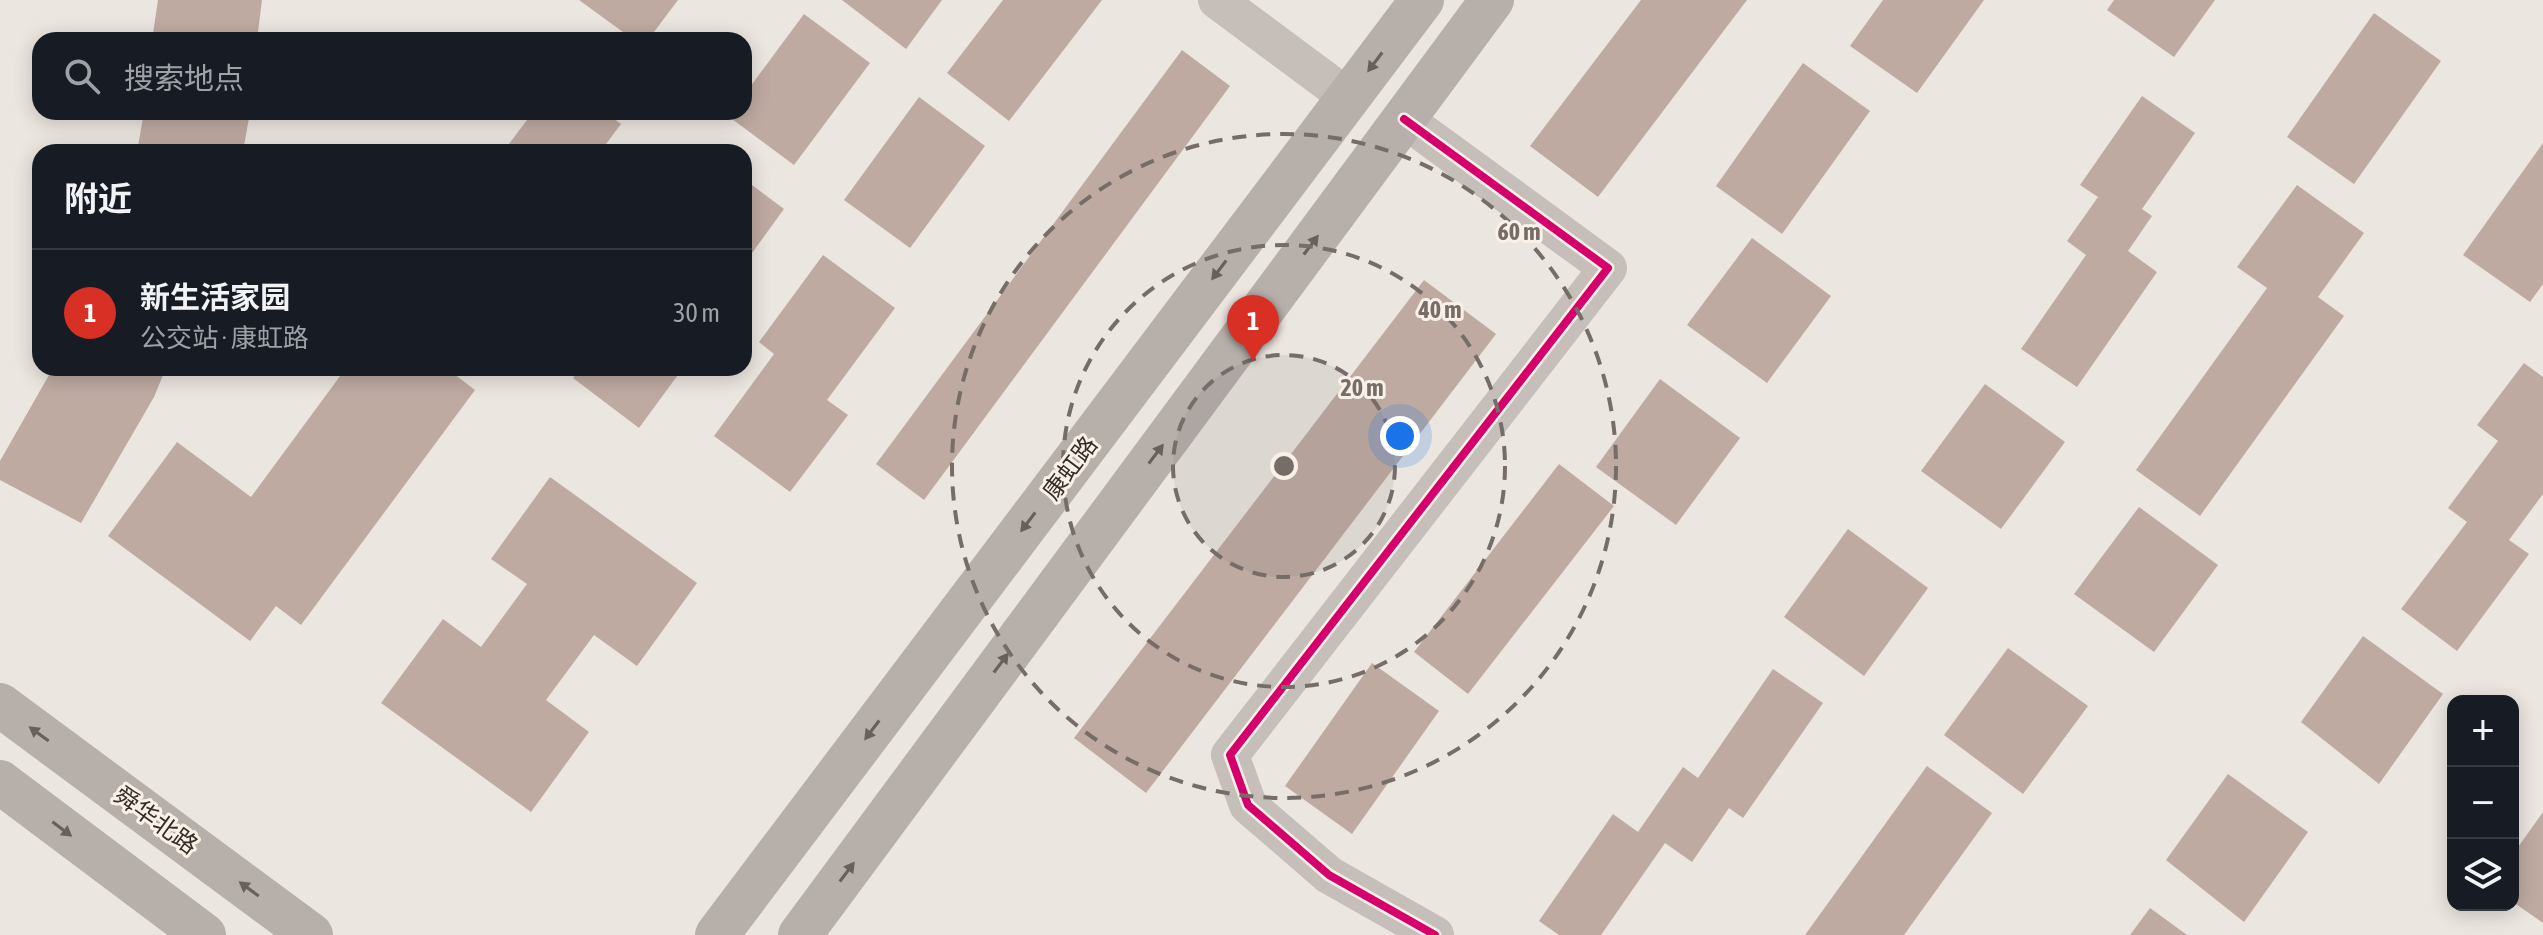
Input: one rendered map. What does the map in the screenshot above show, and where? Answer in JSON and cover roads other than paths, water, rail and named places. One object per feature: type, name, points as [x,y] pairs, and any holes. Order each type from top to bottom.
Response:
[{"type":"main road","name":"康虹路","points":[[717,935],[1422,0]]},
{"type":"main road","points":[[800,935],[1492,0]]},
{"type":"main road","name":"舜华北路","points":[[0,705],[311,935]]},
{"type":"main road","points":[[0,782],[204,935]]},
{"type":"street","points":[[1217,0],[1349,98]]},
{"type":"street","points":[[1404,119],[1608,268],[1230,755],[1248,805],[1329,875],[1435,935]]},
{"type":"place","name":"新生活家园","points":[[1253,361]]}]
